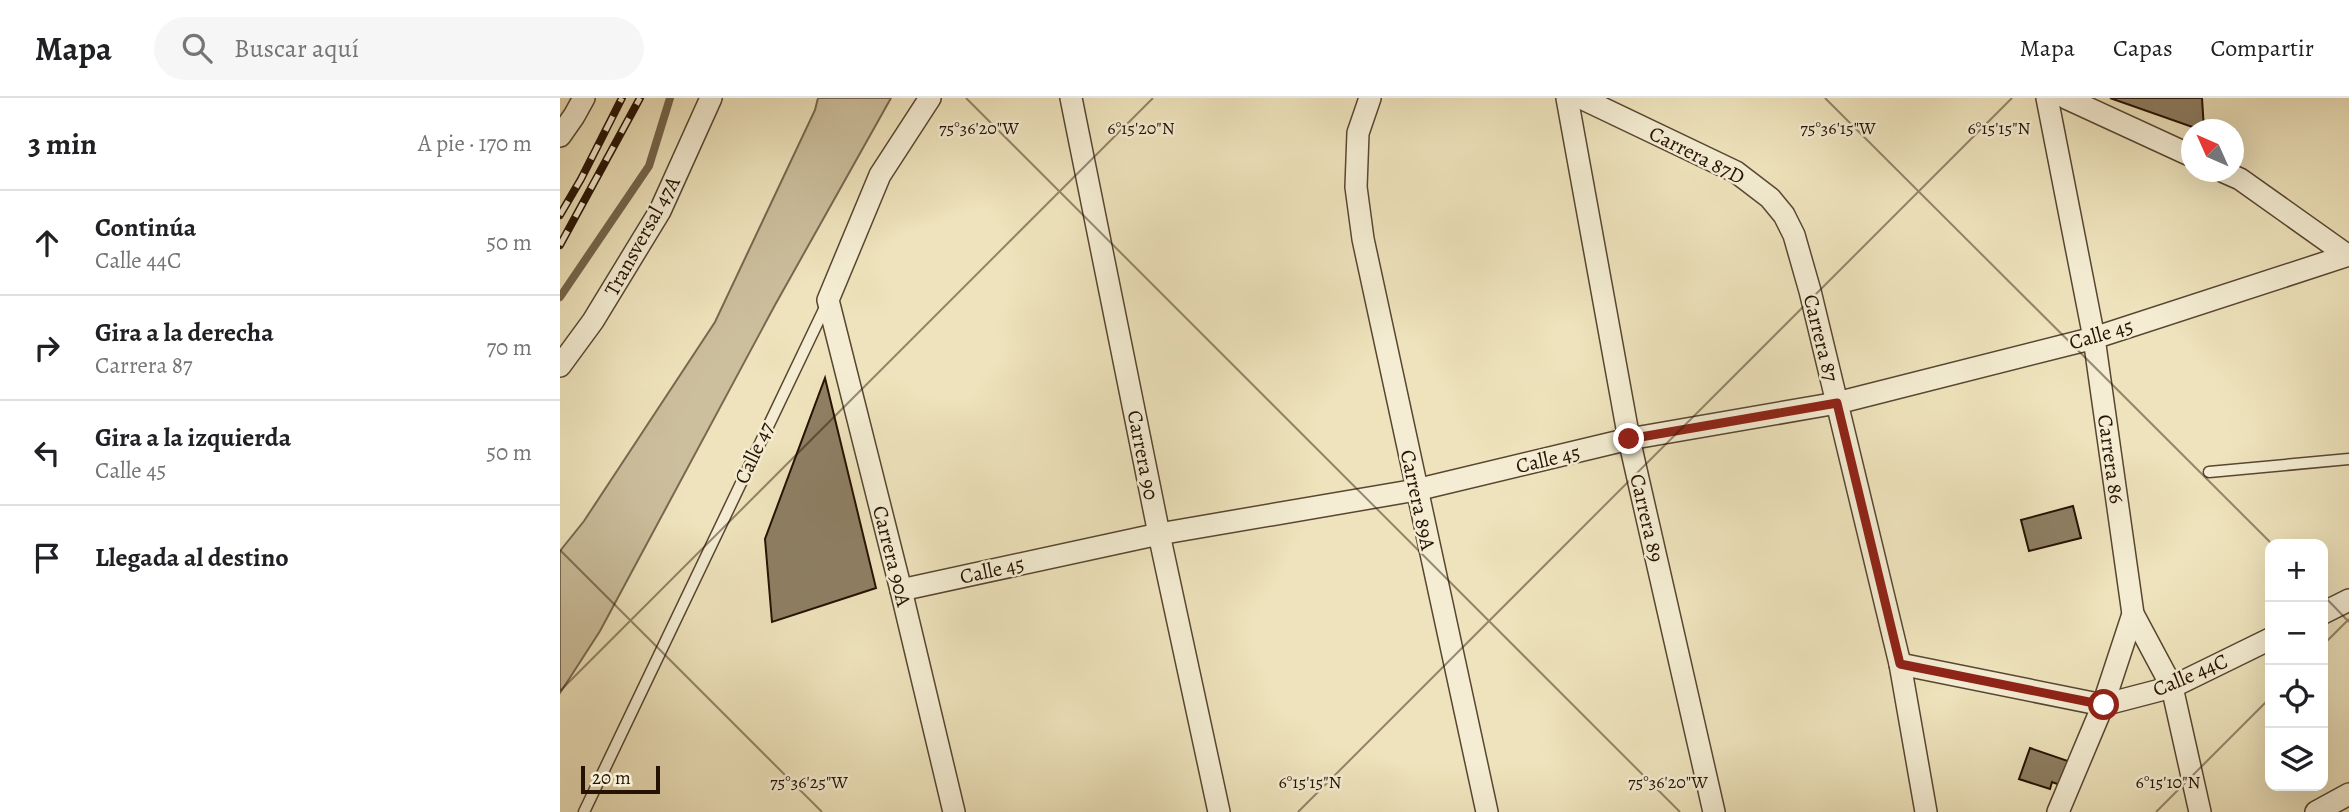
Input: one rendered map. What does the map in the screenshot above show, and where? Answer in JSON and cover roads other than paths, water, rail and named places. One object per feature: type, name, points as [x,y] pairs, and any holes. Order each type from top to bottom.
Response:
[{"type":"street","points":[[560,136],[583,98]]},
{"type":"street","name":"Transversal 47A","points":[[560,366],[593,321],[660,211],[711,98]]},
{"type":"street","name":"Calle 47","points":[[828,300],[880,175],[930,98]]},
{"type":"street","name":"Carrera 90","points":[[1071,98],[1159,534],[1219,812]]},
{"type":"street","name":"Carrera 89A","points":[[1370,98],[1358,133],[1356,187],[1363,239],[1487,812]]},
{"type":"street","name":"Carrera 89","points":[[1567,98],[1629,439],[1714,812]]},
{"type":"street","name":"Carrera 87D","points":[[1581,98],[1736,172],[1770,198],[1784,215],[1794,235]]},
{"type":"street","name":"Carrera 86","points":[[2047,98],[2094,338],[2133,614],[2172,687],[2200,812]]},
{"type":"street","points":[[2066,98],[2181,151]]},
{"type":"street","points":[[2244,182],[2348,255]]},
{"type":"street","name":"Carrera 87","points":[[1794,235],[1810,291],[1900,664],[1926,812]]},
{"type":"street","name":"Calle 45","points":[[901,590],[1159,534],[1416,490],[1629,439],[1837,403],[2094,338],[2348,255]]},
{"type":"street","name":"Carrera 90A","points":[[828,300],[954,812]]},
{"type":"street","points":[[2328,610],[2349,600]]},
{"type":"street","points":[[2058,812],[2104,705],[2133,614]]},
{"type":"street","name":"Calle 44C","points":[[1900,664],[2104,705],[2172,687],[2265,641]]},
{"type":"street","points":[[2316,812],[2349,794]]},
{"type":"lane","name":"Calle 47","points":[[584,812],[828,300]]},
{"type":"lane","points":[[2209,472],[2349,459]]},
{"type":"waterway","points":[[560,297],[649,166],[670,98]]},
{"type":"railway","points":[[560,215],[622,98]]},
{"type":"railway","points":[[560,245],[640,98]]}]
